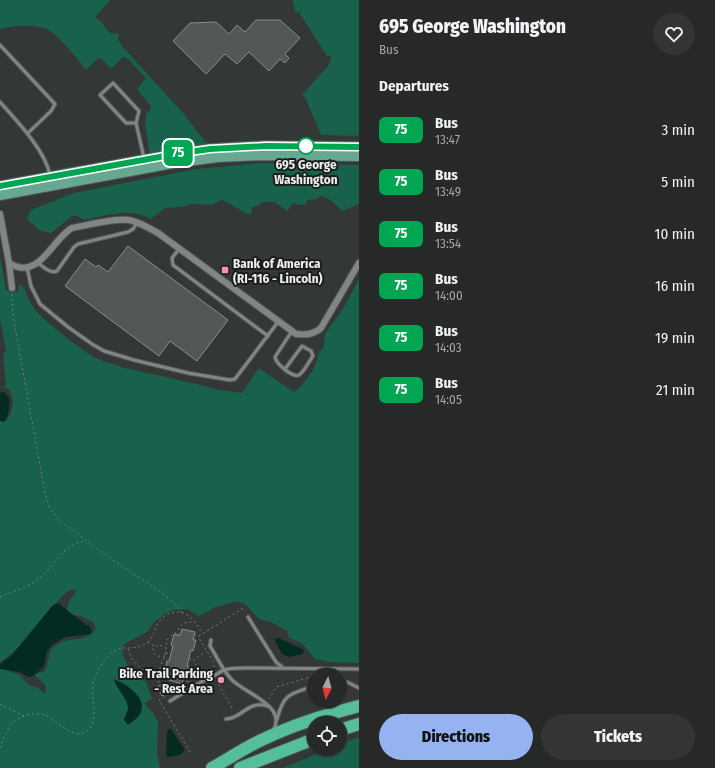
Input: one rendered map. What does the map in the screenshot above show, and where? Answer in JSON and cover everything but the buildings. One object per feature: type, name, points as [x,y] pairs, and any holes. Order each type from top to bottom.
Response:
[{"type":"highway","points":[[212,768],[260,741],[298,725],[359,706]]},
{"type":"highway","points":[[347,728],[359,724]]},
{"type":"highway","points":[[240,768],[307,742]]},
{"type":"main road","points":[[0,186],[198,150],[238,146],[359,147]]},
{"type":"main road","points":[[0,195],[168,164],[218,157],[264,155],[359,156]]},
{"type":"street","points":[[0,214],[12,288]]},
{"type":"street","points":[[9,263],[15,267],[38,263],[46,257],[66,232],[72,228],[120,220],[129,220],[158,233],[278,322],[296,334],[304,335],[312,334],[321,328],[359,262]]},
{"type":"lane","points":[[0,45],[55,104],[51,111],[28,133]]},
{"type":"lane","points":[[136,123],[126,123],[100,95],[113,83],[139,111],[136,123],[144,159]]},
{"type":"lane","points":[[0,102],[28,133],[47,164],[51,177]]},
{"type":"lane","points":[[38,263],[50,272],[57,271],[74,246],[128,232],[133,229],[137,223]]},
{"type":"lane","points":[[179,249],[172,258],[173,265],[268,336]]},
{"type":"lane","points":[[27,266],[31,286],[40,304],[92,344],[104,351],[188,373],[230,380],[235,379],[278,322]]},
{"type":"lane","points":[[285,369],[302,346],[311,351],[313,356],[298,376],[294,375],[285,369],[279,365],[275,357],[292,331]]},
{"type":"lane","points":[[248,617],[276,662],[280,666],[286,668]]},
{"type":"lane","points":[[211,640],[210,646],[235,683],[270,707],[276,716],[276,723]]},
{"type":"lane","points":[[170,701],[225,670],[239,668],[286,668],[359,670]]},
{"type":"lane","points":[[347,682],[359,688]]},
{"type":"lane","points":[[260,741],[270,734],[276,723],[281,706],[286,698],[294,692],[307,688]]},
{"type":"lane","points":[[226,719],[231,718],[253,705],[263,704],[270,707]]},
{"type":"path","points":[[12,288],[13,316],[47,502],[54,515],[59,520],[111,559],[160,591],[176,605],[182,613]]},
{"type":"path","points":[[0,597],[32,583],[42,576],[73,544],[86,540]]},
{"type":"path","points":[[199,636],[245,608]]},
{"type":"path","points":[[0,748],[9,727],[14,721],[24,716],[42,714],[69,731],[78,734],[89,728],[93,719],[92,687],[95,677],[104,660],[118,648],[138,647],[148,642],[162,618],[171,613],[182,613],[191,617],[202,633]]},
{"type":"path","points":[[178,635],[183,623],[190,622],[196,624]]},
{"type":"path","points":[[128,648],[131,658],[135,664],[158,682],[160,681],[160,665],[166,653],[167,642],[169,638],[179,631]]},
{"type":"path","points":[[190,752],[159,700],[200,675],[212,670],[214,667],[214,663],[199,636],[194,634]]},
{"type":"path","points":[[148,642],[154,647],[153,651],[156,655],[161,657],[165,656]]},
{"type":"path","points":[[154,647],[160,645],[167,649]]},
{"type":"path","points":[[194,660],[207,651]]},
{"type":"path","points":[[166,653],[171,654]]},
{"type":"path","points":[[189,658],[194,660],[200,675]]},
{"type":"path","points":[[214,676],[234,710]]},
{"type":"path","points":[[184,677],[189,682]]},
{"type":"path","points":[[266,699],[268,699],[276,687],[307,678]]},
{"type":"path","points":[[0,704],[24,716]]},
{"type":"shaded area","points":[[0,0],[110,0],[96,16],[96,18],[103,23],[110,33],[119,34],[118,39],[121,45],[183,113],[210,148],[150,156],[145,124],[146,114],[150,110],[151,106],[137,89],[146,78],[128,59],[123,57],[112,68],[109,67],[102,59],[98,58],[86,70],[61,40],[44,28],[22,26],[0,29]]},
{"type":"shaded area","points":[[293,0],[359,0],[359,136],[321,135],[305,97],[302,95],[329,65],[331,56],[327,56],[299,12],[295,12]]},
{"type":"shaded area","points":[[260,163],[359,165],[359,204],[343,211],[329,199],[320,196],[317,199],[308,200],[303,205],[293,203],[287,211],[274,202],[261,202],[260,205],[252,207],[252,212],[249,215],[223,200],[212,205],[191,204],[181,207],[165,208],[151,219],[143,215],[127,213],[84,220],[77,216],[72,216],[51,233],[39,230],[27,219],[31,210],[74,193],[196,169]]},
{"type":"shaded area","points":[[0,256],[6,290],[18,292],[19,285],[22,285],[33,307],[45,320],[83,350],[98,359],[121,367],[214,389],[242,393],[259,368],[294,392],[301,386],[313,370],[319,352],[324,347],[325,334],[344,307],[359,279],[359,663],[329,662],[315,659],[302,643],[289,638],[287,631],[271,622],[259,619],[245,604],[236,601],[214,608],[199,616],[187,609],[173,610],[153,623],[147,632],[124,644],[122,654],[135,676],[146,682],[152,699],[144,703],[154,714],[158,722],[157,753],[160,768],[0,768],[0,668],[20,675],[29,685],[37,687],[45,694],[46,686],[34,673],[44,672],[51,649],[63,642],[86,637],[96,628],[93,622],[80,616],[67,614],[68,603],[77,590],[70,590],[63,595],[19,647],[0,663],[0,419],[6,421],[12,410],[13,401],[9,389],[2,388],[6,385],[3,353],[6,351],[0,319]]},
{"type":"shaded area","points":[[4,392],[9,398],[9,404],[8,413],[4,422],[0,421],[0,393]]},
{"type":"shaded area","points":[[58,603],[86,625],[89,625],[92,631],[91,634],[65,637],[53,644],[47,651],[44,666],[31,677],[20,672],[0,669],[0,664],[11,656],[53,605]]},
{"type":"shaded area","points":[[279,638],[304,650],[303,654],[289,657],[282,654],[274,639]]},
{"type":"shaded area","points":[[114,679],[135,692],[141,702],[142,708],[140,714],[128,725],[124,720],[128,709],[127,703]]},
{"type":"shaded area","points":[[168,729],[171,729],[185,750],[180,755],[169,757],[166,755]]},
{"type":"shaded area","points":[[359,737],[359,768],[283,768],[312,756],[347,756],[347,741]]},
{"type":"bus line","name":"75","points":[[0,186],[210,149],[244,146],[359,147]]},
{"type":"place","name":"695 George Washington","points":[[306,146]]},
{"type":"place","name":"Bank of America (RI-116 - Lincoln)","points":[[225,270]]},
{"type":"place","name":"Bike Trail Parking - Rest Area","points":[[221,680]]}]
